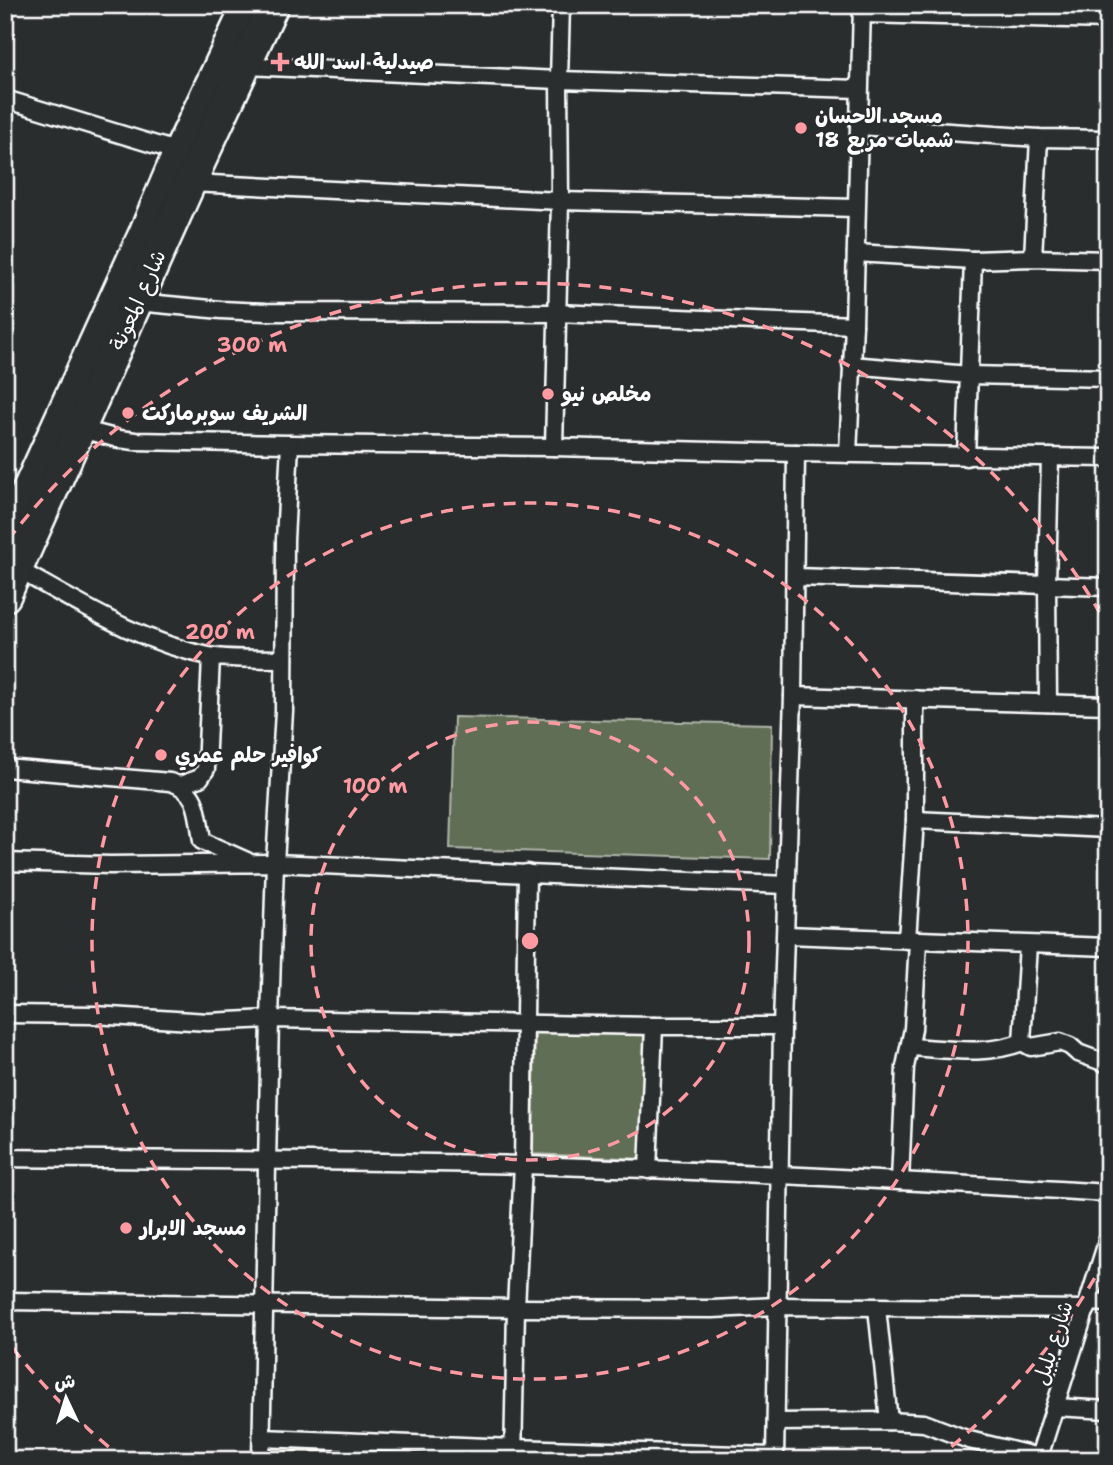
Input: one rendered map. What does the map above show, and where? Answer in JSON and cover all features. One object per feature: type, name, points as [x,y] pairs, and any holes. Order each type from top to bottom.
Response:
[{"type":"highway","name":"شارع المعونة","points":[[5,540],[248,5]]},
{"type":"highway","name":"شارع المعونة","points":[[11,583],[190,183],[273,5]]},
{"type":"street","points":[[554,447],[560,201],[561,5]]},
{"type":"street","points":[[848,454],[862,10],[1036,11],[1108,20]]},
{"type":"street","points":[[245,66],[559,80],[859,89]]},
{"type":"street","points":[[5,99],[179,152]]},
{"type":"street","points":[[859,126],[1039,138],[1108,139]]},
{"type":"street","points":[[1033,258],[1039,138]]},
{"type":"street","points":[[190,183],[560,201],[856,208]]},
{"type":"street","points":[[856,253],[973,260],[1108,260]]},
{"type":"street","points":[[966,457],[973,260]]},
{"type":"street","points":[[137,302],[266,312],[556,313],[854,325]]},
{"type":"street","points":[[851,365],[969,375],[1108,378]]},
{"type":"street","points":[[80,429],[135,441],[1108,458]]},
{"type":"street","points":[[261,1460],[270,1019],[284,711],[285,540],[290,444]]},
{"type":"street","points":[[262,1438],[513,1454],[775,1458],[796,453]]},
{"type":"street","points":[[1048,703],[1050,457]]},
{"type":"street","points":[[795,577],[1108,587]]},
{"type":"street","points":[[11,583],[159,641],[211,657],[284,659]]},
{"type":"street","points":[[180,785],[200,778],[206,769],[211,657]]},
{"type":"street","points":[[793,696],[1108,705]]},
{"type":"street","points":[[900,1181],[905,1067],[910,1047],[916,990],[913,941],[915,699]]},
{"type":"street","points":[[5,768],[180,785],[192,794],[202,841],[250,863]]},
{"type":"street","points":[[915,820],[1108,829]]},
{"type":"street","points":[[5,862],[110,865],[275,863],[786,885]]},
{"type":"street","points":[[513,1454],[523,1165],[527,873]]},
{"type":"street","points":[[786,935],[1108,947]]},
{"type":"street","points":[[1022,1042],[1028,944]]},
{"type":"street","points":[[5,1014],[94,1015],[197,1021],[270,1019],[782,1026]]},
{"type":"street","points":[[648,1170],[654,1026]]},
{"type":"street","points":[[910,1047],[979,1051],[997,1050],[1022,1042],[1031,1047],[1060,1042],[1078,1053],[1108,1064]]},
{"type":"street","points":[[5,1158],[523,1165],[1108,1193]]},
{"type":"street","name":"شارع بلبل","points":[[1039,1459],[1108,1239]]},
{"type":"street","points":[[5,1301],[712,1309],[1108,1303]]},
{"type":"street","points":[[877,1308],[889,1421]]},
{"type":"street","points":[[1055,1407],[1108,1410]]},
{"type":"street","points":[[776,1422],[925,1423],[970,1440],[1039,1459]]},
{"type":"green space","points":[[454,717],[772,724],[770,859],[450,849]]},
{"type":"green space","points":[[535,1028],[647,1032],[644,1159],[533,1154]]},
{"type":"green space","points":[[270,1450],[504,1458],[504,1460],[270,1460]]},
{"type":"place","name":"صيدلية اسد الله","points":[[280,62]]},
{"type":"place","name":"مسجد الاحسان شمبات مربع 18","points":[[801,128]]},
{"type":"place","name":"مخلص نيو","points":[[548,394]]},
{"type":"place","name":"الشريف سوبرماركت","points":[[128,413]]},
{"type":"place","name":"كوافير حلم عمري","points":[[161,755]]},
{"type":"place","name":"مسجد الابرار","points":[[126,1228]]}]
